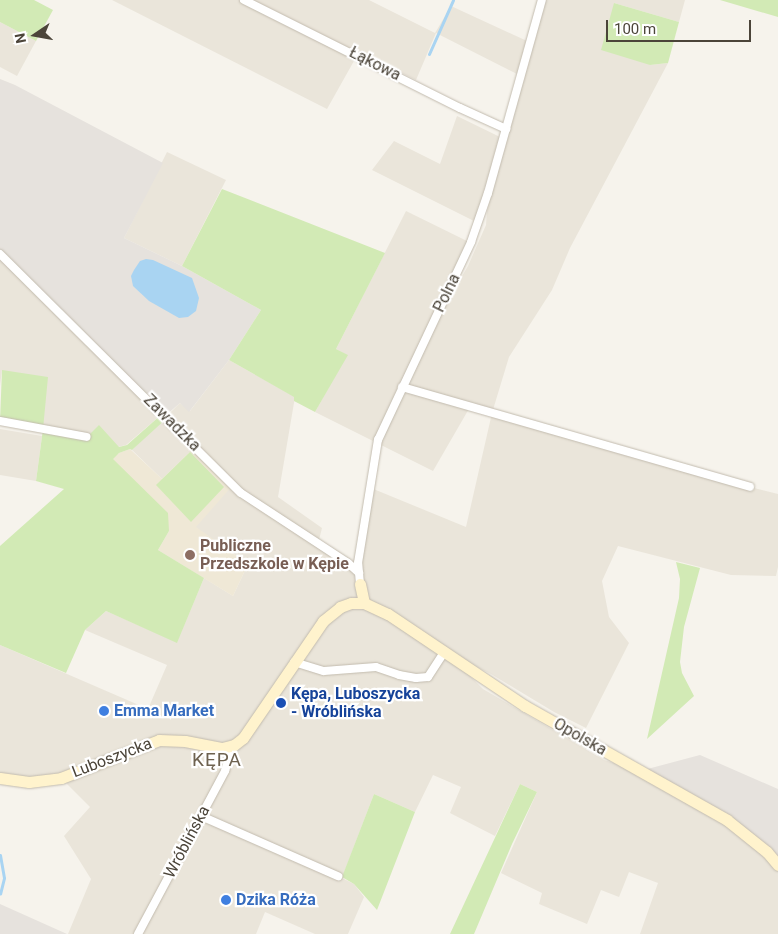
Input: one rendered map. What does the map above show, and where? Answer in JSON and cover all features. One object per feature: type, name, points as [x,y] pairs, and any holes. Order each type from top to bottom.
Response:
[{"type":"street","name":"Łąkowa","points":[[244,0],[506,129]]},
{"type":"street","name":"Polna","points":[[360,578],[358,563],[377,444],[471,242],[506,129],[542,0]]},
{"type":"street","name":"Zawadzka","points":[[0,254],[241,493],[348,562],[360,578]]},
{"type":"street","points":[[402,387],[750,487]]},
{"type":"street","points":[[0,421],[87,437]]},
{"type":"street","points":[[228,747],[243,738],[316,630],[330,615],[351,603],[364,603],[360,578]]},
{"type":"street","name":"Opolska","points":[[364,603],[380,609],[525,706],[727,820],[767,852],[778,865]]},
{"type":"street","points":[[294,662],[324,671],[376,667],[399,675],[416,678],[428,677],[445,651]]},
{"type":"street","name":"Luboszycka","points":[[0,778],[29,782],[61,778],[160,740],[169,739],[215,748],[228,747]]},
{"type":"street","name":"Wróblińska","points":[[138,934],[225,771],[229,758],[228,747]]},
{"type":"street","points":[[201,816],[338,876]]},
{"type":"shaded area","points":[[112,0],[369,0],[435,33],[451,6],[527,41],[539,0],[685,0],[679,22],[614,3],[650,65],[668,63],[570,248],[552,290],[509,357],[492,413],[470,407],[433,471],[315,412],[347,355],[336,349],[406,211],[467,241],[424,342],[468,266],[486,225],[492,190],[485,187],[476,222],[372,170],[394,141],[440,164],[457,116],[500,137],[517,74],[436,33],[416,80],[359,52],[327,109]]},
{"type":"shaded area","points":[[0,22],[36,41],[17,76],[0,67]]},
{"type":"shaded area","points":[[0,79],[15,85],[163,163],[124,238],[182,266],[261,310],[229,360],[189,412],[180,403],[165,416],[0,254]]},
{"type":"shaded area","points":[[167,152],[226,180],[182,266],[124,238]]},
{"type":"shaded area","points":[[0,254],[162,414],[126,445],[118,447],[87,437],[43,429],[2,370],[0,386]]},
{"type":"shaded area","points":[[229,360],[295,397],[278,497],[322,528],[318,544],[358,573],[371,488],[466,527],[492,413],[722,480],[778,494],[778,567],[776,576],[731,575],[618,546],[602,581],[609,617],[629,643],[586,728],[554,712],[491,674],[446,652],[483,689],[604,760],[640,771],[703,805],[778,865],[778,934],[640,934],[658,883],[629,872],[619,897],[601,890],[587,924],[539,904],[542,893],[501,873],[537,792],[520,784],[495,836],[450,813],[461,787],[433,775],[415,812],[374,794],[342,878],[354,884],[364,897],[348,934],[315,934],[265,912],[256,934],[68,934],[91,879],[64,836],[90,807],[61,778],[0,778],[0,645],[148,709],[167,665],[85,630],[106,611],[177,642],[204,578],[233,596],[248,564],[195,527],[232,485],[195,447],[162,479],[132,450],[180,403],[190,411]]},
{"type":"shaded area","points":[[0,429],[42,436],[36,481],[0,475]]},
{"type":"shaded area","points":[[195,447],[233,485],[196,527],[248,564],[233,596],[158,550],[169,531],[112,459],[119,453],[130,449],[162,479]]},
{"type":"shaded area","points":[[700,755],[778,789],[778,865],[742,832],[640,771]]},
{"type":"shaded area","points":[[0,904],[67,934],[0,934]]},
{"type":"green space","points":[[0,0],[34,0],[53,10],[36,41],[0,22]]},
{"type":"green space","points":[[720,0],[778,0],[778,17]]},
{"type":"green space","points":[[614,3],[679,22],[668,63],[650,65],[601,50]]},
{"type":"green space","points":[[222,189],[385,253],[336,349],[348,355],[315,412],[294,401],[294,397],[229,360],[261,310],[182,266]]},
{"type":"green space","points":[[2,370],[48,377],[43,429],[0,421]]},
{"type":"green space","points":[[162,414],[167,418],[132,450],[119,453],[113,459],[168,513],[169,531],[158,550],[204,578],[177,643],[106,611],[85,630],[66,673],[0,645],[0,546],[64,489],[36,481],[43,429],[87,437],[99,425],[119,447],[127,445]]},
{"type":"green space","points":[[190,452],[224,487],[191,522],[156,485]]},
{"type":"green space","points":[[676,562],[700,568],[684,627],[680,662],[682,673],[694,696],[647,739],[679,598],[680,579]]},
{"type":"green space","points":[[520,784],[537,792],[512,844],[474,934],[450,934]]},
{"type":"green space","points":[[374,794],[415,812],[377,910],[354,884],[342,877]]},
{"type":"water","points":[[146,259],[153,260],[192,278],[199,298],[196,311],[188,317],[179,318],[149,301],[133,286],[131,276],[140,261]]},
{"type":"waterway","points":[[429,54],[453,0]]},
{"type":"waterway","points":[[0,855],[4,878],[0,894]]},
{"type":"place","name":"Publiczne Przedszkole w Kępie","points":[[190,555]]},
{"type":"place","name":"Kępa, Luboszycka - Wróblińska","points":[[281,703]]},
{"type":"place","name":"Emma Market","points":[[104,711]]},
{"type":"place","name":"Dzika Róża","points":[[226,900]]},
{"type":"district","name":"KĘPA","points":[[217,760]]}]
